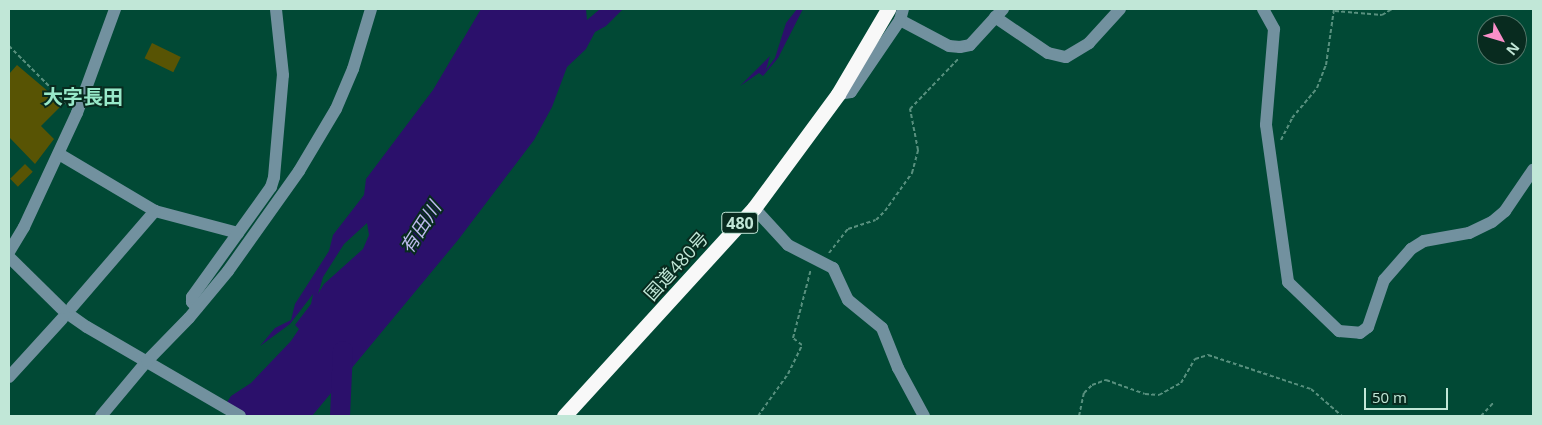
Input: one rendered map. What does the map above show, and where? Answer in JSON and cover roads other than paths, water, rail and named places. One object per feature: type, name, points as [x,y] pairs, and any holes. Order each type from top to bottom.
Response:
[{"type":"highway","name":"国道480号","points":[[564,416],[754,208],[838,94],[888,9]]},
{"type":"street","points":[[9,252],[77,113],[115,9]]},
{"type":"street","points":[[197,308],[192,302],[192,297],[271,187],[274,177],[283,75],[276,9]]},
{"type":"street","points":[[92,416],[102,407],[105,412],[152,363],[228,272],[299,171],[336,109],[353,69],[371,9]]},
{"type":"street","points":[[838,94],[851,92],[902,14],[949,46],[970,44],[999,13],[1048,53],[1066,56],[1089,43],[1120,9]]},
{"type":"street","points":[[1263,9],[1274,30],[1266,125],[1288,282],[1298,295],[1315,304],[1330,325],[1350,333],[1360,333],[1368,327],[1384,280],[1405,254],[1424,241],[1469,233],[1492,222],[1505,211],[1533,170]]},
{"type":"street","points":[[58,154],[155,211],[238,233]]},
{"type":"street","points":[[754,208],[788,244],[819,260],[837,274],[848,300],[882,328],[898,368],[924,416]]},
{"type":"street","points":[[72,307],[155,211]]},
{"type":"street","points":[[9,257],[74,318],[240,416]]},
{"type":"street","points":[[9,377],[62,318]]},
{"type":"water","name":"有田川","points":[[481,9],[586,9],[587,20],[600,9],[623,9],[606,26],[595,32],[586,49],[567,67],[552,107],[534,140],[458,240],[312,416],[239,416],[224,407],[231,396],[251,383],[291,341],[299,329],[295,325],[311,304],[313,294],[290,324],[260,346],[275,328],[291,320],[295,304],[329,251],[333,235],[364,195],[366,179],[433,90]],"holes":[[[367,223],[369,235],[363,249],[324,284],[318,294],[323,277],[344,244]]]},
{"type":"water","points":[[797,9],[803,9],[778,58],[763,76],[759,73],[740,86],[770,56],[766,70],[775,58],[786,23]]},
{"type":"waterway","points":[[340,416],[343,351]]},
{"type":"district","name":"大字長田","points":[[83,96]]}]
